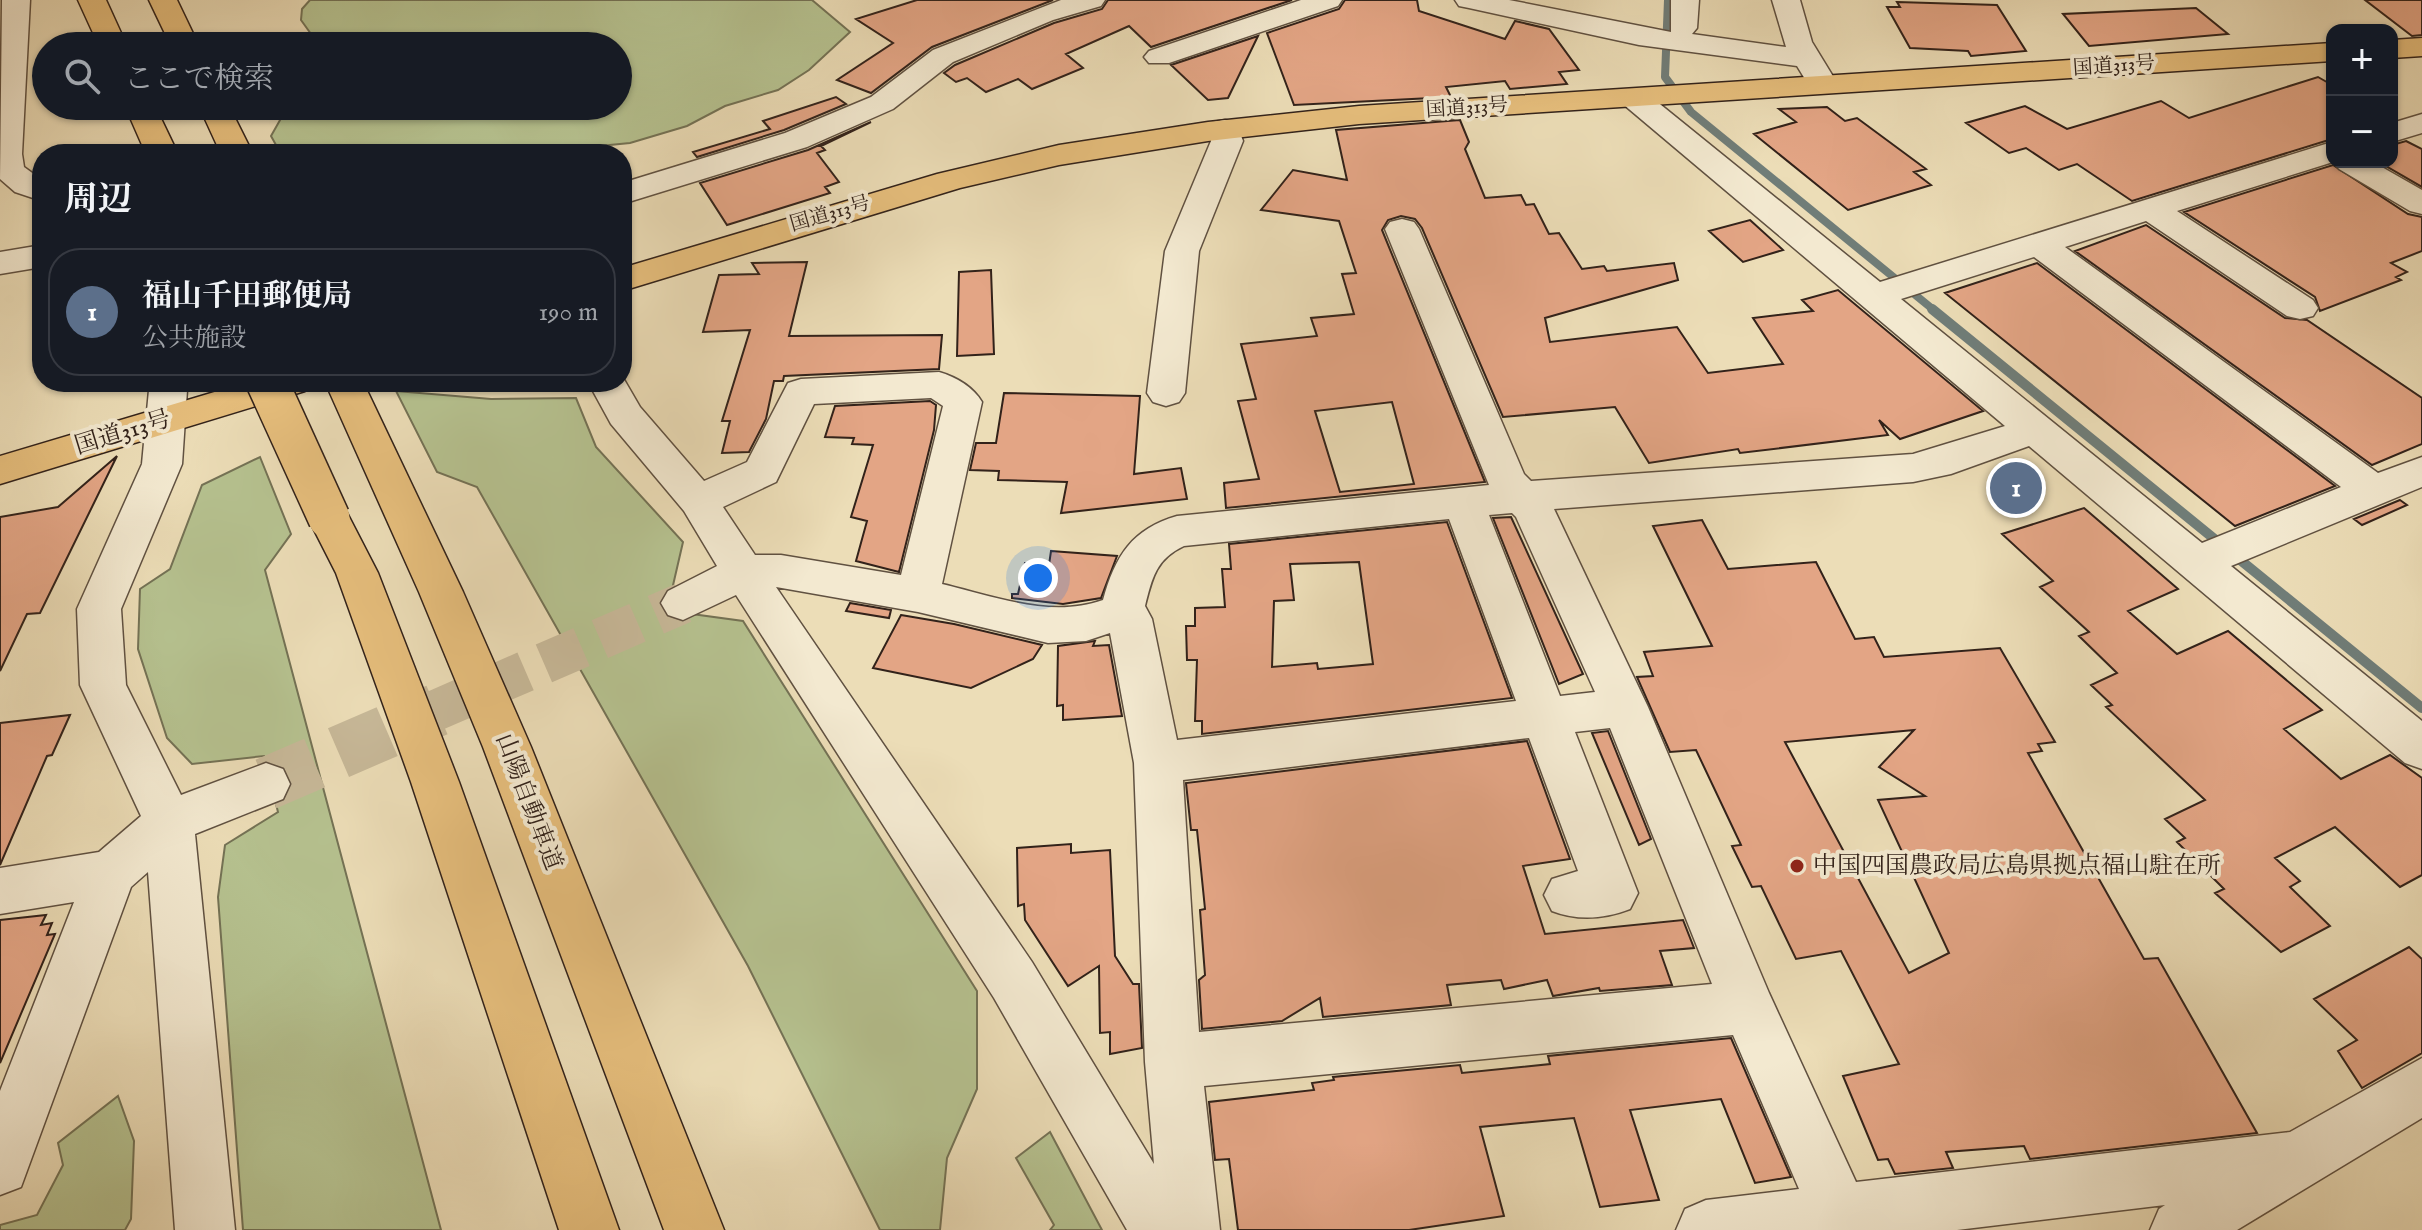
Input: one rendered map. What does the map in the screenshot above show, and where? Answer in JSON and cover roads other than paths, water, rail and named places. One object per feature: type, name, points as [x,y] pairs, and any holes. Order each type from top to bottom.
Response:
[{"type":"highway","points":[[92,0],[107,32]]},
{"type":"highway","points":[[163,0],[178,32]]},
{"type":"highway","points":[[2398,49],[2422,47]]},
{"type":"highway","name":"国道313号","points":[[632,277],[902,194],[1055,156],[1225,129],[1359,115],[2326,52]]},
{"type":"highway","points":[[146,120],[157,144]]},
{"type":"highway","points":[[221,120],[233,144]]},
{"type":"highway","name":"国道313号","points":[[0,470],[170,401],[228,392]]},
{"type":"highway","points":[[272,392],[357,573],[429,767],[589,1230]]},
{"type":"highway","name":"山陽自動車道","points":[[349,392],[507,747],[694,1230]]},
{"type":"street","points":[[16,0],[1,135],[8,166],[26,187],[32,188]]},
{"type":"street","points":[[632,191],[796,140],[882,103],[943,56],[1043,14],[1091,0]]},
{"type":"street","points":[[1159,57],[1328,0]]},
{"type":"street","points":[[1473,0],[1639,36],[1682,23],[1806,58]]},
{"type":"street","points":[[1786,0],[1806,58],[1825,86]]},
{"type":"street","points":[[1648,97],[1894,289],[2037,429],[2218,554],[2422,749]]},
{"type":"street","points":[[2398,131],[2422,123]]},
{"type":"street","points":[[1166,393],[1182,251],[1227,141],[1225,129]]},
{"type":"street","points":[[1894,289],[2326,154]]},
{"type":"street","points":[[2360,168],[2422,204]]},
{"type":"street","points":[[2152,210],[2300,308]]},
{"type":"street","points":[[1402,229],[1507,481],[1533,509],[1625,707],[1748,1007],[1840,1215]]},
{"type":"street","points":[[2040,245],[2403,486]]},
{"type":"street","points":[[0,263],[32,258]]},
{"type":"street","points":[[698,501],[762,472],[801,392],[939,385],[963,402],[918,595]]},
{"type":"street","points":[[612,392],[625,415],[698,501],[1013,980],[1160,1230]]},
{"type":"street","points":[[170,401],[162,464],[99,609],[103,685],[169,822],[205,1230]]},
{"type":"street","points":[[1122,611],[1136,560],[1151,542],[1177,531],[1521,497],[1913,468],[1937,464],[2037,429]]},
{"type":"street","points":[[2218,554],[2403,486]]},
{"type":"street","points":[[1464,503],[1612,893],[1570,895]]},
{"type":"street","points":[[683,603],[743,572],[781,571],[918,595],[1048,626],[1086,624],[1122,611]]},
{"type":"street","points":[[1122,611],[1130,619],[1158,763],[1173,1062],[1190,1230]]},
{"type":"street","points":[[1158,763],[1625,707]]},
{"type":"street","points":[[0,1166],[111,873],[169,822],[266,784]]},
{"type":"street","points":[[0,891],[111,873]]},
{"type":"street","points":[[1173,1062],[1748,1007]]},
{"type":"street","points":[[2180,1230],[2422,1086]]},
{"type":"street","points":[[1706,1230],[2298,1160]]},
{"type":"waterway","points":[[1668,0],[1665,77],[1691,112],[1935,311]]},
{"type":"waterway","points":[[1932,309],[2422,708]]},
{"type":"tunnel","points":[[432,712],[683,603]]},
{"type":"tunnel","points":[[266,784],[437,710]]},
{"type":"place","name":"福山千田郵便局","points":[[2016,488]]},
{"type":"place","name":"中国四国農政局広島県拠点福山駐在所","points":[[1797,866]]}]
